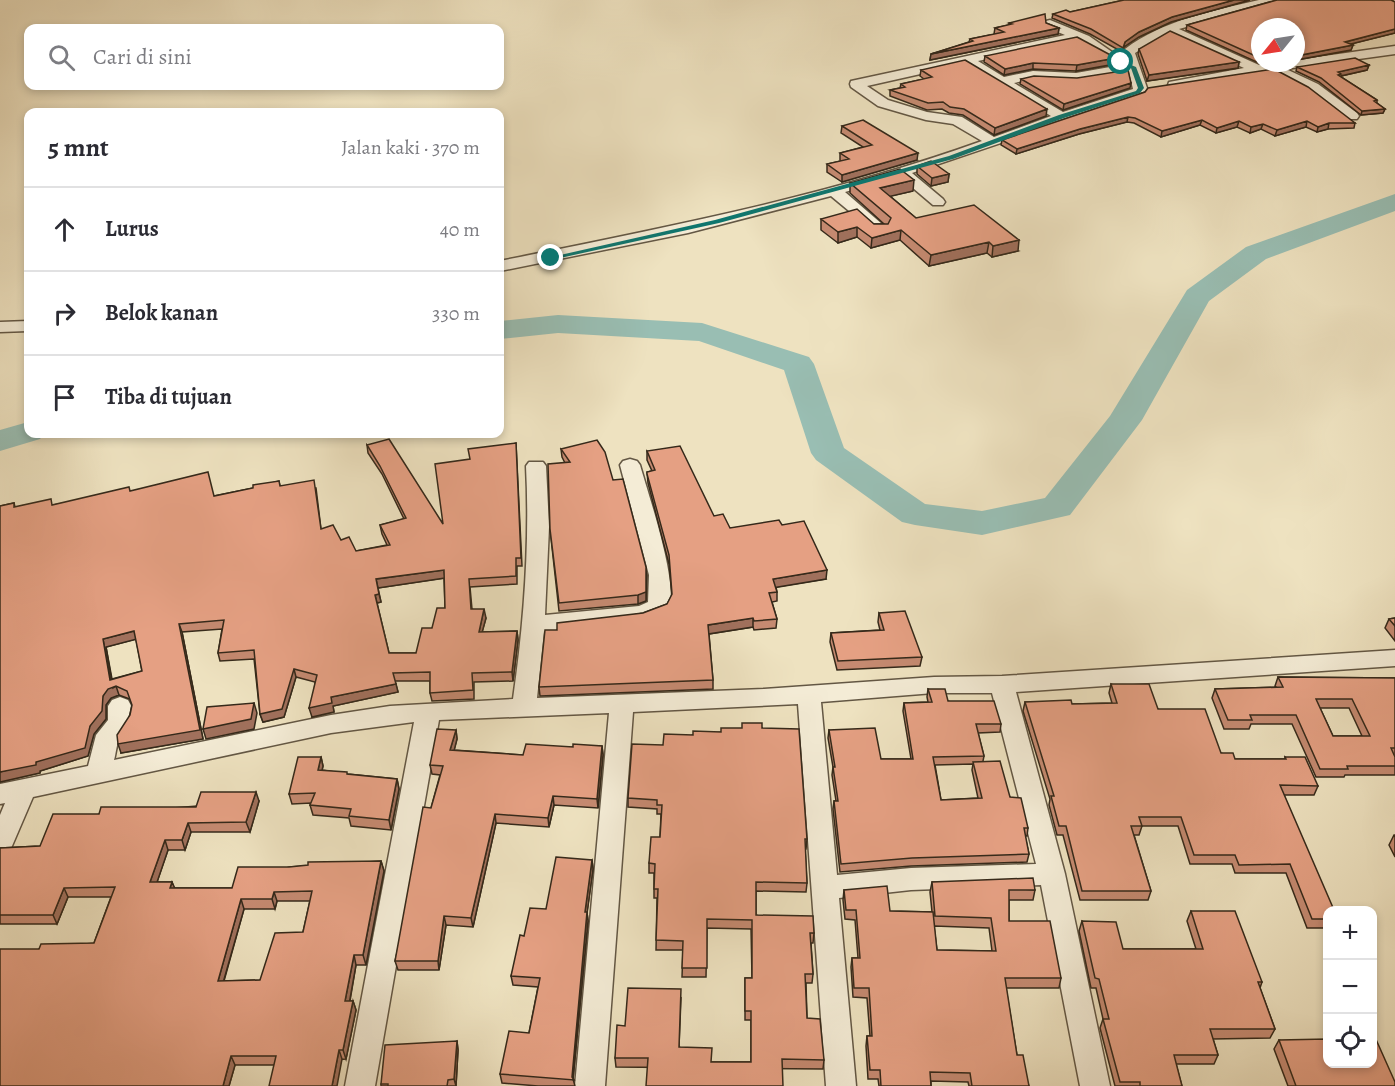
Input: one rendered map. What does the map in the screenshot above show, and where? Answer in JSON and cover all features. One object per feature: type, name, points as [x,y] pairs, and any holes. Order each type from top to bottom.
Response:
[{"type":"street","points":[[1150,87],[1134,67],[1129,52],[1134,47],[1144,40],[1200,19],[1273,0]]},
{"type":"street","points":[[1050,24],[1134,67]]},
{"type":"street","points":[[1171,30],[1251,66]]},
{"type":"street","points":[[993,142],[957,120],[926,116],[892,106],[856,84],[1077,36]]},
{"type":"street","points":[[1305,62],[1395,50]]},
{"type":"street","points":[[969,61],[1062,117]]},
{"type":"street","points":[[1002,81],[1038,74],[1076,77],[1134,67]]},
{"type":"street","points":[[504,265],[551,258],[688,228],[902,172],[1150,87],[1251,70]]},
{"type":"street","points":[[1282,72],[1313,87],[1352,116]]},
{"type":"street","points":[[902,172],[938,202]]},
{"type":"street","points":[[833,190],[880,230]]},
{"type":"street","points":[[0,327],[24,326]]},
{"type":"street","points":[[536,624],[642,613],[659,606],[660,575],[630,465]]},
{"type":"street","points":[[524,707],[536,624],[540,518],[536,466]]},
{"type":"street","points":[[0,845],[12,792],[331,724],[390,715],[809,695],[934,685],[1002,684],[1395,658]]},
{"type":"street","points":[[1002,684],[1052,874],[1095,1086]]},
{"type":"street","points":[[809,695],[841,1086]]},
{"type":"street","points":[[590,1086],[609,837],[622,704]]},
{"type":"street","points":[[99,773],[108,735],[120,723],[120,706]]},
{"type":"street","points":[[360,1086],[428,712]]},
{"type":"street","points":[[825,888],[911,879],[1052,874]]},
{"type":"building","points":[[1124,0],[1234,0],[1172,17],[1139,32],[1125,42],[1123,48],[1091,29],[1053,14]]},
{"type":"building","points":[[1277,0],[1391,0],[1395,2],[1395,29],[1345,42],[1353,45],[1305,54],[1305,18],[1251,18],[1251,54],[1187,25]]},
{"type":"building","points":[[1045,14],[1046,23],[1059,28],[931,54],[973,41],[970,39],[1004,32],[995,28],[1012,24],[1009,23]]},
{"type":"building","points":[[1170,31],[1239,62],[1149,75],[1139,49]]},
{"type":"building","points":[[1077,37],[1116,58],[1077,65],[1033,63],[1005,69],[985,56]]},
{"type":"building","points":[[1355,58],[1369,65],[1338,72],[1341,74],[1338,75],[1377,100],[1374,101],[1385,109],[1362,111],[1321,78],[1305,71],[1305,66]]},
{"type":"building","points":[[965,60],[1047,109],[995,128],[964,109],[950,107],[943,102],[928,103],[890,90],[905,87],[901,84],[932,77],[921,70]]},
{"type":"building","points":[[1128,70],[1131,83],[1064,104],[1021,79],[1034,76],[1077,78]]},
{"type":"building","points":[[1254,72],[1280,72],[1308,87],[1355,123],[1329,123],[1318,127],[1307,121],[1277,130],[1263,124],[1251,127],[1239,121],[1217,128],[1202,120],[1162,131],[1128,117],[1017,149],[1002,140],[1145,92],[1148,88]]},
{"type":"building","points":[[863,120],[918,153],[842,175],[827,164],[849,159],[840,153],[872,145],[842,126]]},
{"type":"building","points":[[931,161],[949,174],[932,178],[917,166]]},
{"type":"building","points":[[900,169],[914,180],[880,188],[916,218],[974,205],[1019,240],[993,246],[989,242],[931,255],[901,230],[872,238],[857,227],[838,232],[821,219],[857,209],[874,224],[888,224],[891,218],[850,183]]},
{"type":"building","points":[[389,439],[443,524],[435,464],[470,459],[468,449],[516,443],[521,558],[516,558],[516,576],[469,579],[471,609],[484,609],[479,632],[517,631],[512,672],[472,673],[473,690],[430,693],[430,672],[393,673],[396,684],[331,697],[332,703],[309,708],[317,675],[294,669],[282,709],[260,714],[254,650],[218,653],[224,620],[179,624],[200,730],[118,744],[117,735],[130,715],[132,705],[127,691],[116,686],[108,689],[103,696],[102,711],[90,726],[85,748],[36,762],[36,765],[0,772],[0,506],[14,503],[14,507],[51,499],[52,505],[129,487],[130,491],[208,472],[214,496],[253,488],[253,485],[279,481],[280,486],[314,480],[321,529],[333,525],[341,540],[349,537],[356,551],[390,545],[380,525],[406,518],[367,445]],"holes":[[[444,570],[445,608],[437,608],[432,628],[422,628],[416,653],[389,653],[375,595],[379,594],[376,579]],[[134,631],[142,671],[110,680],[103,639]]]},
{"type":"building","points":[[597,440],[605,452],[613,480],[623,479],[646,567],[646,592],[638,595],[559,603],[550,529],[548,464],[570,462],[561,449]]},
{"type":"building","points":[[680,446],[714,516],[723,514],[730,528],[779,520],[782,525],[804,521],[827,570],[773,579],[777,592],[769,593],[777,619],[754,621],[753,618],[708,625],[713,680],[539,687],[545,630],[557,630],[557,623],[643,613],[667,604],[672,594],[669,555],[647,474],[655,470],[647,451]]},
{"type":"building","points":[[905,611],[922,657],[838,661],[831,633],[884,630],[879,613]]},
{"type":"building","points":[[1395,618],[1395,626],[1389,619]]},
{"type":"building","points":[[1278,677],[1395,678],[1395,748],[1391,748],[1395,757],[1395,766],[1347,766],[1348,769],[1320,769],[1296,715],[1250,715],[1252,720],[1228,720],[1215,689],[1283,687]],"holes":[[[1316,699],[1352,699],[1370,736],[1333,736]]]},
{"type":"building","points":[[1111,684],[1149,684],[1158,709],[1205,709],[1221,753],[1233,753],[1235,759],[1305,757],[1318,786],[1280,785],[1332,906],[1323,906],[1323,919],[1312,919],[1290,864],[1239,865],[1235,855],[1194,855],[1181,817],[1139,817],[1142,826],[1131,826],[1151,891],[1082,891],[1066,826],[1059,826],[1051,796],[1054,796],[1025,702],[1071,700],[1072,704],[1117,703]]},
{"type":"building","points":[[928,689],[945,689],[948,701],[994,701],[1001,724],[976,724],[984,756],[933,757],[941,800],[982,798],[973,762],[1000,761],[1010,797],[1021,798],[1028,828],[1024,828],[1029,854],[912,858],[841,864],[834,801],[838,801],[833,767],[835,767],[829,730],[875,728],[881,759],[913,759],[904,703],[932,702]]},
{"type":"building","points":[[254,703],[251,719],[203,729],[207,707]]},
{"type":"building","points":[[742,723],[762,723],[762,728],[799,729],[807,839],[805,839],[807,883],[756,882],[756,915],[813,916],[814,933],[810,933],[813,974],[805,974],[807,1018],[820,1019],[824,1060],[782,1059],[783,1086],[646,1086],[648,1058],[615,1058],[617,1025],[625,1026],[628,988],[681,989],[679,1047],[712,1048],[711,1062],[751,1062],[751,1011],[745,1011],[745,978],[752,978],[752,920],[707,919],[707,968],[682,968],[683,941],[656,940],[658,889],[654,889],[655,864],[649,863],[651,837],[660,837],[662,805],[657,805],[657,800],[628,798],[632,744],[663,745],[664,734],[693,735],[693,731],[721,732],[721,728],[742,728]]},
{"type":"building","points":[[437,729],[456,730],[450,750],[523,755],[526,744],[602,746],[597,799],[553,796],[548,818],[495,814],[471,918],[444,916],[438,961],[395,961],[423,807],[431,808],[443,766],[430,765]]},
{"type":"building","points":[[298,757],[321,757],[318,770],[397,779],[389,820],[349,816],[351,809],[310,805],[315,793],[289,794]]},
{"type":"building","points":[[201,792],[256,792],[246,822],[188,823],[182,840],[165,840],[150,882],[172,882],[170,888],[232,888],[238,867],[289,867],[308,865],[308,862],[381,861],[363,955],[354,955],[345,1001],[353,1001],[343,1050],[339,1050],[332,1086],[269,1086],[276,1056],[231,1056],[223,1086],[0,1086],[0,949],[39,949],[41,944],[94,943],[115,887],[64,888],[53,915],[0,915],[0,848],[40,846],[53,814],[99,814],[101,807],[196,807]],"holes":[[[312,891],[303,932],[275,933],[260,980],[218,981],[241,899],[272,899],[274,892]]]},
{"type":"building","points":[[556,857],[592,860],[585,912],[587,912],[572,1077],[574,1080],[500,1074],[509,1031],[529,1033],[540,978],[511,976],[520,935],[524,936],[530,908],[546,909]]},
{"type":"building","points":[[1033,878],[1035,890],[1009,890],[1009,921],[1050,921],[1061,978],[1005,978],[1017,1055],[1023,1055],[1029,1086],[972,1086],[970,1073],[930,1072],[931,1086],[881,1086],[880,1070],[870,1070],[867,1036],[872,1036],[869,988],[854,988],[852,958],[860,958],[856,910],[846,910],[844,890],[887,886],[890,911],[933,912],[937,950],[996,951],[991,918],[935,916],[932,882]]},
{"type":"building","points":[[1191,911],[1235,911],[1262,982],[1258,982],[1275,1029],[1210,1029],[1218,1055],[1174,1055],[1182,1086],[1140,1086],[1140,1082],[1120,1082],[1103,1019],[1109,1019],[1099,979],[1095,978],[1082,921],[1116,922],[1123,949],[1203,949]]},
{"type":"building","points":[[1323,1039],[1323,1068],[1377,1068],[1377,1042],[1395,1086],[1296,1086],[1279,1040]]},
{"type":"building","points":[[457,1041],[454,1079],[448,1080],[447,1086],[381,1084],[385,1045]]},
{"type":"waterway","points":[[504,330],[558,324],[702,332],[798,364],[828,453],[915,514],[982,523],[1057,507],[1125,420],[1197,296],[1256,253],[1395,202]]},
{"type":"waterway","points":[[0,441],[24,433]]},
{"type":"route","points":[[551,258],[741,216],[951,157],[1138,92],[1141,88],[1134,67],[1121,62]]}]
